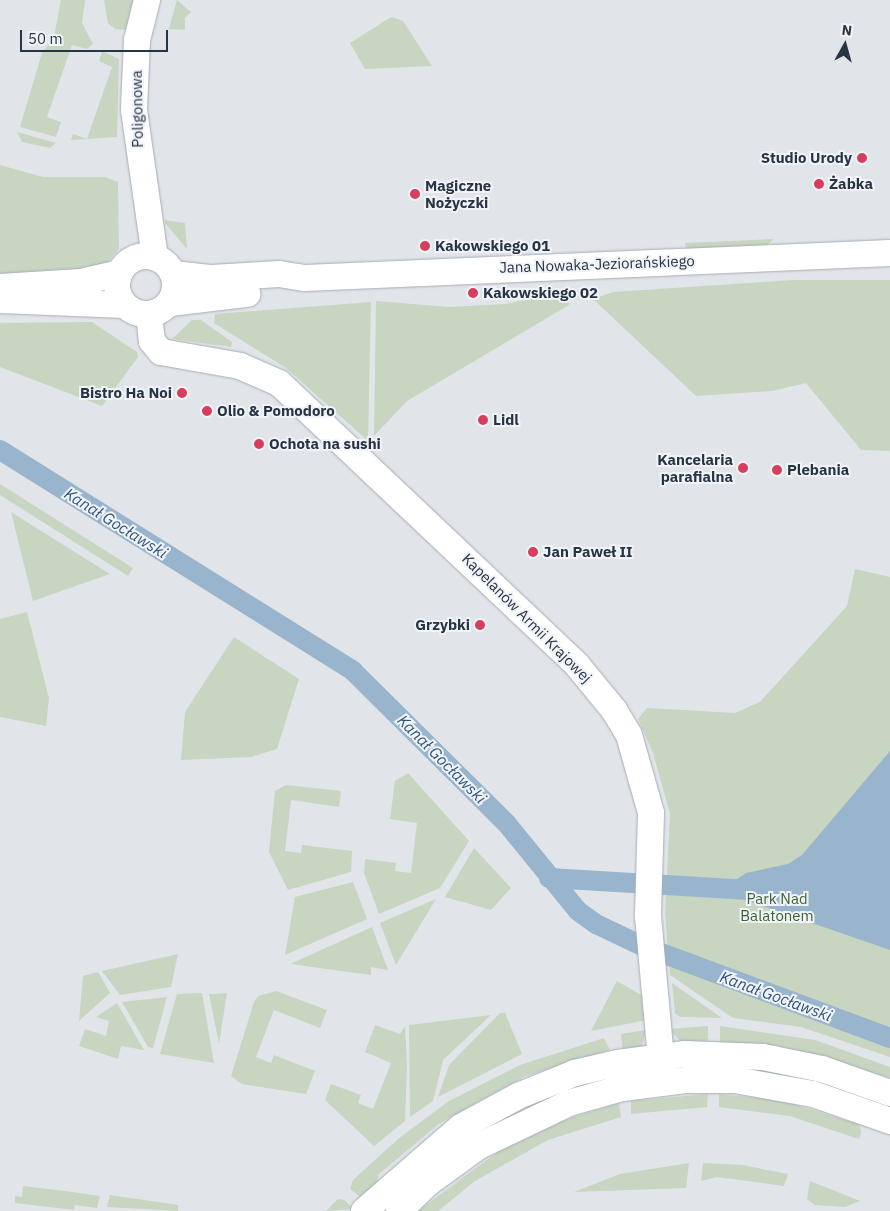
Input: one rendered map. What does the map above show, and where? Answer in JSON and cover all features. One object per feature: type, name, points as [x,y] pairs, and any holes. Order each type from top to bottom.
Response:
[{"type":"street","name":"Poligonowa","points":[[145,266],[134,86],[137,40],[147,0]]},
{"type":"street","name":"Jana Nowaka-Jeziorańskiego","points":[[0,287],[81,282],[145,266],[212,278],[279,274],[305,278],[890,252]]},
{"type":"street","points":[[125,305],[118,290],[145,266]]},
{"type":"street","name":"Kapelanów Armii Krajowej","points":[[145,266],[160,308],[152,341],[162,352],[240,366],[279,383],[577,665],[629,735],[651,814],[650,934],[663,1082]]},
{"type":"street","name":"Jana Nowaka-Jeziorańskiego","points":[[160,308],[279,289],[305,278]]},
{"type":"street","points":[[0,300],[160,308]]},
{"type":"street","points":[[364,1211],[433,1147],[518,1096],[575,1073],[660,1056],[763,1057],[822,1069],[890,1093]]},
{"type":"street","points":[[399,1211],[454,1162],[523,1122],[596,1095],[663,1082],[713,1079],[768,1085],[822,1097],[890,1121]]},
{"type":"green space","points":[[61,0],[85,0],[82,23],[93,44],[87,49],[72,45],[47,117],[61,122],[56,137],[20,127],[42,53],[54,37]]},
{"type":"green space","points":[[104,0],[136,0],[127,30],[115,29],[108,23]]},
{"type":"green space","points":[[177,0],[191,12],[185,18],[185,30],[169,29]]},
{"type":"green space","points":[[391,17],[403,21],[432,66],[365,69],[350,43]]},
{"type":"green space","points":[[102,51],[119,59],[117,137],[87,139],[112,67],[99,61]]},
{"type":"green space","points":[[17,132],[56,143],[50,148],[22,142]]},
{"type":"green space","points":[[73,134],[87,139],[71,140]]},
{"type":"green space","points":[[0,165],[43,177],[105,177],[118,182],[119,249],[102,268],[0,276]]},
{"type":"green space","points":[[165,220],[185,223],[187,249],[165,223]]},
{"type":"green space","points":[[773,239],[767,246],[686,250],[685,243]]},
{"type":"green space","points":[[794,280],[890,280],[890,451],[861,450],[806,383],[772,391],[696,396],[593,299],[613,292]]},
{"type":"green space","points":[[566,292],[569,305],[407,401],[374,436],[376,301],[449,307],[505,304]]},
{"type":"green space","points":[[371,302],[368,441],[286,368],[214,323],[215,314]]},
{"type":"green space","points":[[192,320],[201,320],[232,342],[231,347],[172,339]]},
{"type":"green space","points":[[92,322],[137,352],[138,357],[102,406],[0,367],[0,323]]},
{"type":"green space","points":[[0,484],[133,568],[128,576],[0,495]]},
{"type":"green space","points":[[11,512],[110,574],[33,601]]},
{"type":"green space","name":"Park Nad Balatonem","points":[[855,569],[890,577],[890,1057],[801,1027],[733,1018],[670,975],[665,913],[670,814],[653,753],[638,719],[647,708],[735,713],[760,702],[847,606]]},
{"type":"green space","points":[[27,612],[49,698],[46,726],[0,717],[0,619]]},
{"type":"green space","points":[[234,637],[299,679],[277,749],[251,757],[181,760],[185,712]]},
{"type":"green space","points":[[408,773],[469,841],[440,888],[379,914],[364,873],[365,859],[396,863],[395,871],[411,873],[417,823],[390,819],[395,781]]},
{"type":"green space","points":[[286,785],[341,791],[339,807],[291,800],[285,851],[301,853],[302,845],[352,851],[351,872],[288,890],[269,852],[275,791]]},
{"type":"green space","points":[[474,848],[511,888],[491,910],[445,897]]},
{"type":"green space","points":[[353,882],[367,919],[285,955],[295,897]]},
{"type":"green space","points":[[436,899],[396,965],[380,923]]},
{"type":"green space","points":[[372,927],[388,970],[371,967],[371,975],[290,964]]},
{"type":"green space","points":[[178,954],[171,987],[120,995],[102,971]]},
{"type":"green space","points":[[98,972],[110,993],[79,1021],[83,976]]},
{"type":"green space","points":[[617,981],[643,996],[647,1020],[591,1031]]},
{"type":"green space","points":[[672,983],[722,1018],[680,1017],[675,1013]]},
{"type":"green space","points":[[276,991],[327,1010],[320,1028],[274,1010],[256,1057],[271,1063],[274,1055],[315,1071],[306,1094],[242,1084],[231,1076],[254,1002],[258,996]]},
{"type":"green space","points":[[202,993],[214,1063],[160,1054],[177,994]]},
{"type":"green space","points":[[227,993],[219,1044],[209,994]]},
{"type":"green space","points":[[167,997],[153,1048],[148,1047],[122,1002]]},
{"type":"green space","points":[[117,1003],[144,1050],[121,1046],[118,1059],[79,1046],[85,1029],[106,1036],[109,1021],[96,1017]]},
{"type":"green space","points":[[500,1013],[505,1013],[522,1054],[438,1097],[449,1065]]},
{"type":"green space","points":[[491,1015],[443,1060],[433,1101],[410,1117],[409,1025]]},
{"type":"green space","points":[[375,1025],[400,1034],[405,1026],[407,1066],[405,1121],[374,1146],[325,1100],[331,1084],[361,1095],[358,1103],[373,1109],[391,1063],[365,1052]]},
{"type":"green space","points":[[708,1026],[708,1046],[683,1044],[669,1029]]},
{"type":"green space","points":[[720,1026],[815,1040],[890,1067],[890,1078],[775,1045],[720,1046]]},
{"type":"green space","points":[[646,1030],[642,1047],[623,1054],[621,1034]]},
{"type":"green space","points":[[604,1038],[610,1050],[526,1076],[440,1123],[378,1175],[377,1184],[363,1199],[350,1189],[353,1180],[398,1139],[449,1101],[520,1065]]},
{"type":"green space","points":[[708,1094],[707,1107],[631,1114],[631,1101]]},
{"type":"green space","points":[[719,1094],[779,1100],[859,1124],[861,1132],[859,1139],[790,1116],[719,1107]]},
{"type":"green space","points":[[619,1103],[621,1117],[548,1140],[475,1181],[438,1211],[418,1211],[499,1151],[564,1120]]},
{"type":"green space","points":[[689,1163],[686,1188],[574,1192],[620,1174]]},
{"type":"green space","points":[[703,1163],[742,1165],[788,1174],[784,1186],[717,1177],[701,1181]]},
{"type":"green space","points":[[810,1181],[860,1201],[845,1207],[815,1205],[807,1199]]},
{"type":"green space","points":[[23,1186],[100,1196],[97,1208],[75,1205],[74,1210],[15,1203],[15,1196],[22,1197]]},
{"type":"green space","points":[[110,1195],[178,1205],[178,1211],[107,1207]]},
{"type":"green space","points":[[338,1199],[344,1200],[354,1209],[326,1211]]},
{"type":"water","points":[[890,751],[890,950],[728,894],[730,884],[746,873],[788,864],[802,855]]},
{"type":"waterway","name":"Kanał Gocławski","points":[[0,450],[353,671],[507,824],[578,911],[596,924],[640,945],[890,1038]]},
{"type":"waterway","points":[[549,878],[754,890]]},
{"type":"place","name":"Studio Urody","points":[[862,158]]},
{"type":"place","name":"Żabka","points":[[819,184]]},
{"type":"place","name":"Magiczne Nożyczki","points":[[415,194]]},
{"type":"place","name":"Kakowskiego 01","points":[[425,246]]},
{"type":"place","name":"Kakowskiego 02","points":[[473,293]]},
{"type":"place","name":"Bistro Ha Noi","points":[[182,393]]},
{"type":"place","name":"Olio & Pomodoro","points":[[207,411]]},
{"type":"place","name":"Lidl","points":[[483,420]]},
{"type":"place","name":"Ochota na sushi","points":[[259,444]]},
{"type":"place","name":"Kancelaria parafialna","points":[[743,468]]},
{"type":"place","name":"Plebania","points":[[777,470]]},
{"type":"place","name":"Jan Paweł II","points":[[533,552]]},
{"type":"place","name":"Grzybki","points":[[480,625]]}]
